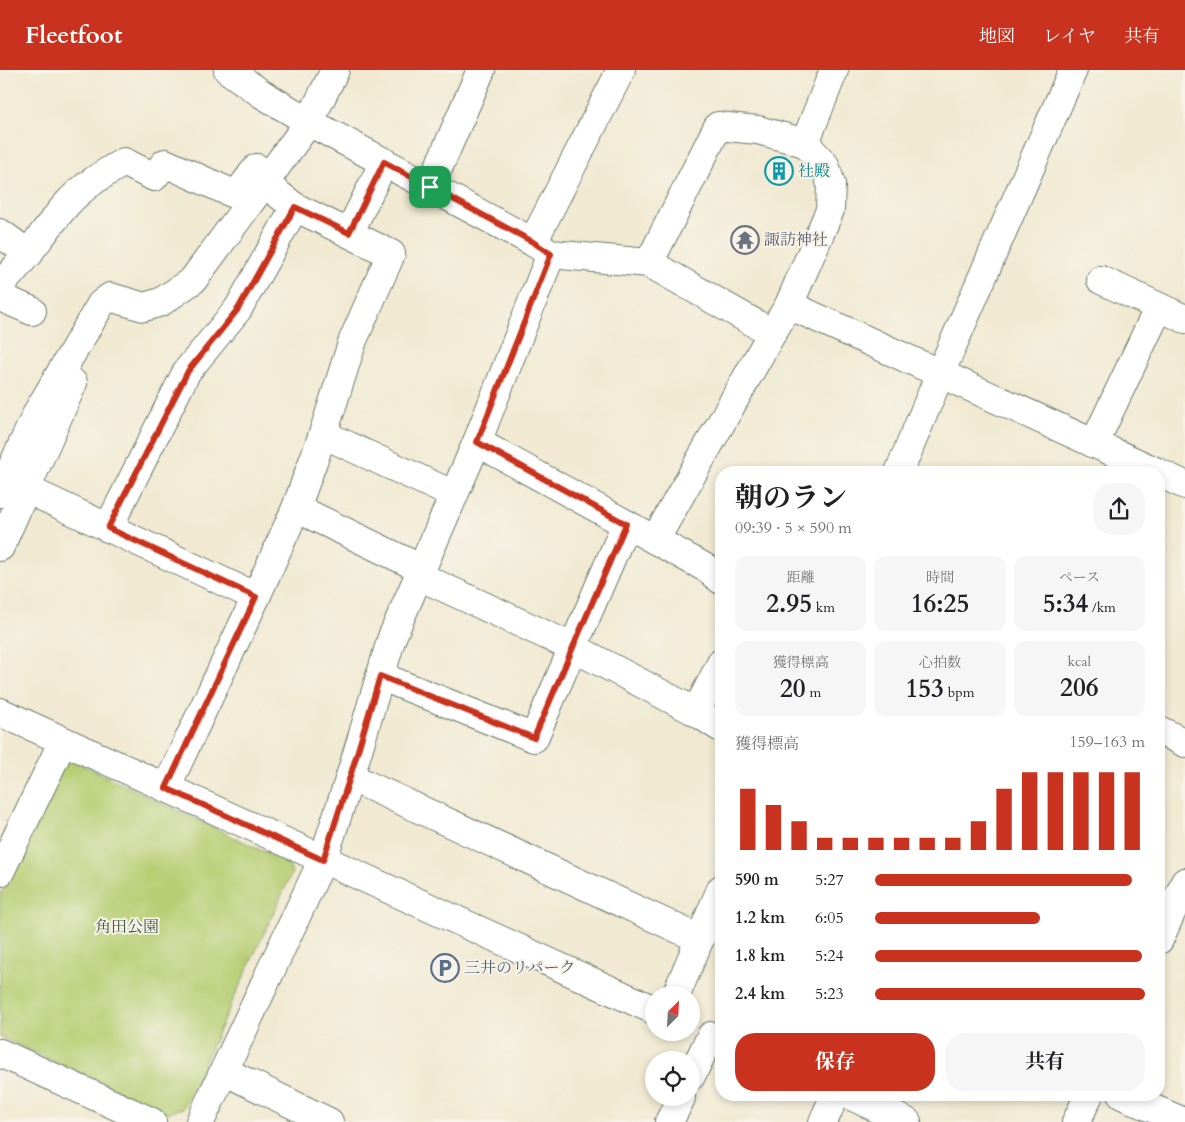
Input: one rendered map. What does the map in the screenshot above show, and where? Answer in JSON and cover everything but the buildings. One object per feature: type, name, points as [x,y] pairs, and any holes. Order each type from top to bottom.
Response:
[{"type":"street","points":[[228,70],[262,94],[301,117],[542,248],[649,263],[772,333]]},
{"type":"street","points":[[0,547],[13,491],[38,410],[101,304],[110,297],[144,307],[161,302],[193,280],[258,179],[334,70]]},
{"type":"street","points":[[430,187],[481,70]]},
{"type":"street","points":[[200,1122],[323,860],[392,637],[477,442],[542,248],[620,70]]},
{"type":"street","points":[[805,143],[834,70]]},
{"type":"street","points":[[902,466],[1073,70]]},
{"type":"street","points":[[649,263],[718,126],[758,130],[805,143],[825,165],[831,184],[830,210],[788,305],[655,540]]},
{"type":"street","points":[[0,285],[17,269],[68,202],[90,182],[124,162],[154,177],[165,163],[236,195],[258,179]]},
{"type":"street","points":[[349,233],[384,162]]},
{"type":"street","points":[[166,788],[296,508],[323,434],[353,340],[391,254],[295,207],[258,179]]},
{"type":"street","points":[[108,528],[188,371],[238,309],[295,207]]},
{"type":"street","points":[[0,233],[28,254]]},
{"type":"street","points":[[1102,280],[1185,319]]},
{"type":"street","points":[[0,297],[32,311]]},
{"type":"street","points":[[788,305],[1143,466]]},
{"type":"street","points":[[1094,444],[1159,307]]},
{"type":"street","points":[[13,491],[73,383]]},
{"type":"street","points":[[323,434],[454,494]]},
{"type":"street","points":[[477,442],[706,568],[715,575]]},
{"type":"street","points":[[1165,476],[1185,485]]},
{"type":"street","points":[[13,491],[108,528],[256,597]]},
{"type":"street","points":[[296,508],[574,648],[696,712],[715,724]]},
{"type":"street","points":[[380,676],[534,738],[626,524]]},
{"type":"street","points":[[696,712],[715,675]]},
{"type":"street","points":[[0,712],[645,1006]]},
{"type":"street","points":[[1165,733],[1185,743]]},
{"type":"street","points":[[0,872],[63,741]]},
{"type":"street","points":[[350,777],[700,939]]},
{"type":"street","points":[[1165,927],[1185,882]]},
{"type":"street","points":[[680,986],[715,903]]},
{"type":"street","points":[[700,1054],[708,1034]]},
{"type":"street","points":[[0,1053],[152,1122]]},
{"type":"street","points":[[224,1071],[329,1122]]},
{"type":"street","points":[[822,1122],[832,1101]]},
{"type":"street","points":[[861,1101],[907,1122]]},
{"type":"street","points":[[1076,1122],[1085,1101]]},
{"type":"street","points":[[1136,1101],[1185,1121]]},
{"type":"street","points":[[669,1122],[677,1106]]},
{"type":"green space","name":"角田公園","points":[[74,761],[288,863],[292,873],[183,1108],[167,1113],[0,1037],[0,896],[60,765]]},
{"type":"place","name":"社殿","points":[[779,171]]},
{"type":"place","name":"諏訪神社","points":[[745,240]]},
{"type":"place","name":"三井のリパーク","points":[[445,968]]},
{"type":"route","points":[[384,162],[430,187],[533,242],[551,254],[477,442],[626,524],[534,738],[380,676],[323,860],[166,788],[256,597],[108,528],[188,371],[238,309],[295,207],[349,233],[384,162]]}]
